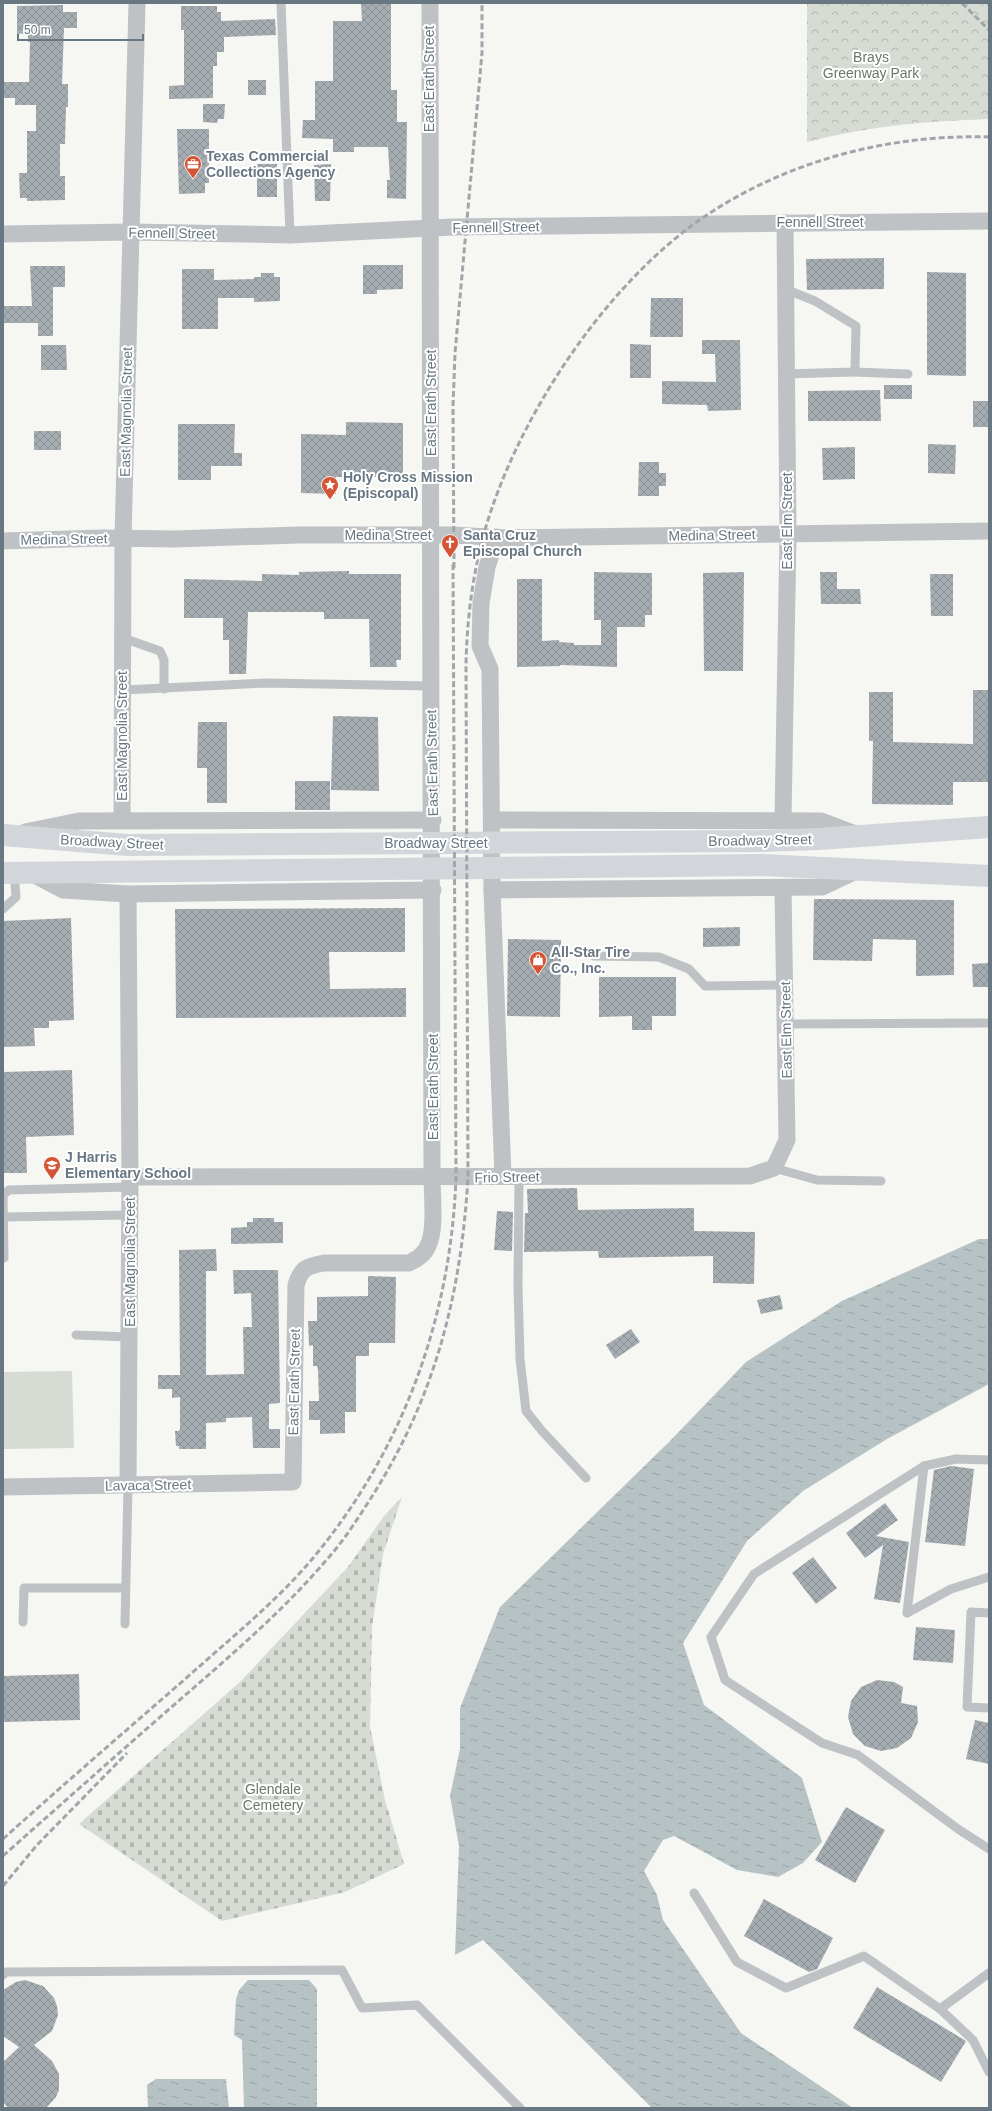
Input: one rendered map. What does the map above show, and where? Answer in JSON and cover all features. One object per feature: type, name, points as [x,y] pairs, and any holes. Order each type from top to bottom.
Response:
[{"type":"main road","name":"Broadway Street","points":[[7,835],[128,845],[492,830],[761,841],[862,836],[989,826]]},
{"type":"main road","name":"Broadway Street","points":[[15,872],[760,865],[989,876]]},
{"type":"street","name":"East Magnolia Street","points":[[122,820],[123,538],[136,3]]},
{"type":"street","name":"East Erath Street","points":[[293,1482],[296,1285],[300,1273],[310,1266],[324,1263],[409,1263],[421,1256],[428,1246],[431,1234],[433,824],[429,228],[430,3]]},
{"type":"street","name":"Fennell Street","points":[[3,234],[131,232],[290,235],[429,228],[989,221]]},
{"type":"street","name":"East Elm Street","points":[[784,819],[788,535],[785,223]]},
{"type":"street","name":"Medina Street","points":[[3,540],[123,538],[175,539],[298,535],[432,535],[497,537],[989,532]]},
{"type":"street","points":[[497,537],[487,567],[481,603],[480,646],[490,670],[492,886],[503,1176]]},
{"type":"street","name":"Broadway Street","points":[[492,830],[784,819],[821,821],[862,836]]},
{"type":"street","name":"Broadway Street","points":[[7,835],[79,821],[122,820],[433,824]]},
{"type":"street","name":"Broadway Street","points":[[492,886],[783,889],[822,887],[859,869]]},
{"type":"street","points":[[15,872],[63,890],[128,894],[433,885]]},
{"type":"street","name":"East Elm Street","points":[[774,1168],[787,1140],[783,889]]},
{"type":"street","name":"East Magnolia Street","points":[[128,894],[130,1182],[128,1486]]},
{"type":"street","name":"Frio Street","points":[[130,1182],[503,1176],[750,1176],[774,1168]]},
{"type":"street","name":"Lavaca Street","points":[[3,1487],[293,1482]]},
{"type":"lane","points":[[282,3],[290,235]]},
{"type":"lane","points":[[785,289],[815,301],[856,326],[855,368],[853,372]]},
{"type":"lane","points":[[786,374],[853,372],[908,374]]},
{"type":"lane","points":[[123,638],[160,651],[164,660],[164,689]]},
{"type":"lane","points":[[122,690],[266,684],[431,686]]},
{"type":"lane","points":[[3,908],[16,897],[15,872]]},
{"type":"lane","points":[[594,956],[659,957],[689,969],[705,986],[785,986]]},
{"type":"lane","points":[[786,1024],[989,1024]]},
{"type":"lane","points":[[774,1168],[816,1180],[881,1180]]},
{"type":"lane","points":[[520,1176],[518,1294],[520,1359],[526,1411],[542,1431],[586,1478]]},
{"type":"lane","points":[[4,1258],[3,1195],[9,1190],[130,1182]]},
{"type":"lane","points":[[3,1217],[130,1215]]},
{"type":"lane","points":[[76,1335],[129,1337]]},
{"type":"lane","points":[[989,1460],[956,1459],[924,1466],[754,1574],[711,1637],[725,1680],[822,1743],[858,1755],[989,1850]]},
{"type":"lane","points":[[924,1466],[907,1613],[951,1588],[989,1577]]},
{"type":"lane","points":[[125,1624],[128,1486]]},
{"type":"lane","points":[[24,1622],[24,1588],[125,1588]]},
{"type":"lane","points":[[989,1613],[971,1612],[967,1706],[989,1708]]},
{"type":"lane","points":[[694,1893],[737,1962],[786,1988],[864,1956],[940,2009],[973,2040],[989,2072]]},
{"type":"lane","points":[[3,1974],[6,1972],[342,1970],[362,2008],[417,2005],[520,2108]]},
{"type":"lane","points":[[940,2009],[989,1974]]},
{"type":"green space","name":"Brays Greenway Park","points":[[807,3],[989,3],[989,119],[898,125],[830,136],[807,142]]},
{"type":"green space","points":[[72,1371],[74,1448],[3,1449],[3,1372]]},
{"type":"green space","name":"Glendale Cemetery","points":[[402,1497],[383,1554],[372,1627],[370,1727],[385,1800],[404,1864],[345,1892],[222,1921],[79,1824],[240,1682],[348,1567],[384,1516]]},
{"type":"water","points":[[979,1239],[989,1239],[989,1384],[887,1439],[803,1491],[747,1541],[683,1643],[704,1705],[802,1778],[822,1842],[803,1863],[778,1877],[737,1870],[674,1836],[663,1840],[644,1871],[657,1895],[663,1920],[741,2033],[853,2108],[652,2108],[483,1940],[455,1955],[459,1846],[450,1796],[460,1749],[460,1708],[500,1607],[672,1439],[746,1362],[842,1301]]},
{"type":"water","points":[[248,1980],[309,1980],[317,1989],[317,2108],[244,2108],[242,2040],[234,2035],[236,1999],[239,1990]]},
{"type":"water","points":[[156,2079],[226,2079],[229,2108],[148,2108],[147,2085]]},
{"type":"building","points":[[361,3],[391,3],[391,90],[397,90],[397,122],[407,122],[406,199],[387,198],[387,180],[390,180],[388,147],[354,147],[354,152],[333,152],[333,139],[302,138],[303,120],[315,120],[315,81],[333,81],[333,21],[362,21]]},
{"type":"building","points":[[63,5],[63,12],[77,12],[77,28],[64,28],[62,84],[68,84],[68,107],[66,107],[65,144],[60,144],[60,176],[65,176],[65,200],[27,201],[27,198],[20,198],[19,173],[27,173],[27,131],[36,131],[36,105],[15,105],[15,98],[3,98],[3,82],[29,82],[30,42],[28,42],[28,33],[17,34],[17,6]]},
{"type":"building","points":[[181,6],[217,6],[217,12],[221,12],[221,21],[275,19],[276,35],[224,37],[224,52],[217,52],[217,66],[213,66],[213,98],[169,99],[169,86],[184,85],[184,30],[181,30]]},
{"type":"building","points":[[248,80],[266,80],[266,95],[248,95]]},
{"type":"building","points":[[203,104],[225,104],[224,119],[218,119],[217,123],[203,122]]},
{"type":"building","points":[[177,129],[209,129],[209,183],[205,183],[205,193],[179,194]]},
{"type":"building","points":[[257,164],[277,164],[277,197],[257,197]]},
{"type":"building","points":[[331,164],[330,201],[315,201],[314,165]]},
{"type":"building","points":[[884,258],[884,289],[807,290],[806,259]]},
{"type":"building","points":[[363,265],[403,265],[403,289],[377,290],[377,294],[363,294]]},
{"type":"building","points":[[30,266],[65,266],[65,287],[53,287],[53,336],[38,336],[38,323],[3,323],[3,306],[32,306]]},
{"type":"building","points":[[182,269],[214,269],[214,280],[254,279],[254,277],[261,277],[261,273],[274,273],[274,277],[280,277],[280,301],[254,302],[254,298],[218,298],[218,329],[182,329]]},
{"type":"building","points":[[927,272],[966,273],[966,376],[927,375]]},
{"type":"building","points":[[651,298],[683,298],[683,337],[650,337]]},
{"type":"building","points":[[702,340],[740,340],[741,410],[708,411],[707,405],[662,404],[662,381],[716,382],[715,354],[702,354]]},
{"type":"building","points":[[630,344],[651,345],[651,378],[630,378]]},
{"type":"building","points":[[41,345],[66,345],[67,370],[41,370]]},
{"type":"building","points":[[884,385],[912,385],[912,399],[884,399]]},
{"type":"building","points":[[880,390],[881,421],[808,421],[808,391]]},
{"type":"building","points":[[973,401],[989,401],[989,427],[973,427]]},
{"type":"building","points":[[346,422],[403,423],[403,477],[336,477],[336,494],[301,493],[301,434],[346,435]]},
{"type":"building","points":[[178,424],[235,424],[234,453],[242,453],[242,466],[211,466],[211,480],[178,480]]},
{"type":"building","points":[[34,431],[61,431],[61,450],[34,450]]},
{"type":"building","points":[[928,444],[956,445],[955,474],[928,473]]},
{"type":"building","points":[[855,447],[855,479],[823,480],[822,448]]},
{"type":"building","points":[[639,462],[659,462],[659,473],[666,473],[666,486],[659,486],[659,496],[638,496]]},
{"type":"building","points":[[349,571],[349,574],[401,574],[401,660],[396,660],[397,667],[370,667],[369,619],[324,619],[324,612],[248,612],[246,674],[229,674],[229,640],[223,640],[223,618],[184,618],[184,579],[262,581],[262,574],[299,575],[299,572]]},
{"type":"building","points":[[594,572],[652,573],[652,615],[645,615],[645,627],[617,627],[617,667],[560,665],[517,667],[517,579],[542,579],[542,641],[559,640],[559,642],[574,643],[574,645],[601,645],[601,620],[594,620]]},
{"type":"building","points":[[744,572],[743,671],[704,671],[703,573]]},
{"type":"building","points":[[820,572],[837,572],[837,589],[860,589],[861,604],[821,604]]},
{"type":"building","points":[[930,574],[953,574],[953,616],[931,616]]},
{"type":"building","points":[[973,690],[989,690],[989,782],[953,782],[953,805],[872,804],[873,741],[869,741],[869,692],[893,692],[893,742],[973,744]]},
{"type":"building","points":[[333,716],[378,717],[379,791],[331,790]]},
{"type":"building","points":[[198,722],[227,722],[227,803],[207,803],[207,768],[197,768]]},
{"type":"building","points":[[295,781],[330,781],[330,810],[295,810]]},
{"type":"building","points":[[814,899],[954,900],[954,975],[916,976],[916,940],[873,939],[872,961],[813,960]]},
{"type":"building","points":[[405,908],[405,952],[329,952],[330,989],[406,988],[406,1017],[176,1018],[175,909]]},
{"type":"building","points":[[71,918],[74,1020],[49,1021],[49,1028],[34,1028],[35,1046],[3,1047],[3,921]]},
{"type":"building","points":[[740,927],[740,946],[703,947],[703,928]]},
{"type":"building","points":[[508,939],[561,940],[560,1017],[507,1016]]},
{"type":"building","points":[[989,963],[989,987],[973,987],[972,964]]},
{"type":"building","points":[[599,977],[676,977],[676,1016],[652,1016],[652,1030],[632,1030],[632,1016],[599,1017]]},
{"type":"building","points":[[72,1070],[74,1135],[26,1137],[27,1173],[3,1173],[3,1072]]},
{"type":"building","points":[[577,1188],[578,1210],[694,1208],[694,1231],[755,1232],[754,1284],[713,1283],[713,1256],[599,1258],[598,1251],[524,1252],[525,1213],[528,1213],[527,1189]]},
{"type":"building","points":[[497,1211],[513,1212],[512,1251],[494,1250]]},
{"type":"building","points":[[253,1218],[274,1218],[274,1222],[283,1222],[283,1243],[231,1244],[231,1228],[247,1227],[247,1222],[253,1222]]},
{"type":"building","points":[[216,1249],[217,1271],[206,1271],[206,1375],[244,1374],[243,1327],[252,1327],[251,1293],[234,1294],[233,1270],[278,1270],[280,1403],[269,1404],[269,1429],[280,1429],[280,1448],[253,1448],[252,1417],[226,1418],[226,1422],[206,1423],[206,1449],[179,1449],[179,1446],[176,1446],[175,1431],[179,1431],[180,1429],[180,1397],[172,1398],[172,1389],[158,1389],[158,1375],[180,1375],[179,1250]]},
{"type":"building","points":[[368,1276],[396,1277],[395,1343],[369,1343],[369,1356],[356,1356],[356,1412],[345,1412],[345,1433],[320,1434],[320,1420],[309,1420],[309,1401],[319,1401],[318,1370],[317,1366],[313,1366],[313,1345],[309,1346],[308,1321],[317,1321],[317,1297],[368,1296]]},
{"type":"building","points":[[780,1295],[783,1309],[761,1314],[757,1300]]},
{"type":"building","points":[[631,1329],[640,1342],[615,1359],[606,1345]]},
{"type":"building","points":[[951,1466],[974,1469],[965,1546],[925,1542],[934,1470]]},
{"type":"building","points":[[885,1503],[898,1520],[876,1536],[909,1542],[900,1603],[874,1599],[883,1545],[865,1558],[846,1533]]},
{"type":"building","points":[[813,1557],[837,1588],[816,1604],[792,1573]]},
{"type":"building","points":[[916,1627],[955,1630],[953,1663],[913,1660]]},
{"type":"building","points":[[79,1674],[80,1720],[3,1722],[3,1676]]},
{"type":"building","points":[[877,1680],[894,1682],[903,1687],[901,1703],[917,1706],[918,1722],[911,1738],[897,1748],[881,1751],[865,1746],[853,1734],[848,1717],[851,1701],[861,1687]]},
{"type":"building","points":[[975,1720],[989,1723],[989,1764],[966,1759]]},
{"type":"building","points":[[846,1807],[885,1830],[855,1883],[815,1860]]},
{"type":"building","points":[[764,1899],[833,1938],[817,1969],[809,1972],[744,1936]]},
{"type":"building","points":[[25,1980],[43,1986],[54,1998],[57,2006],[58,2015],[52,2031],[34,2045],[52,2061],[59,2074],[59,2090],[56,2097],[46,2108],[8,2108],[3,2102],[3,2062],[19,2047],[3,2036],[3,1990],[16,1982]]},
{"type":"building","points":[[877,1987],[966,2041],[941,2082],[853,2028]]},
{"type":"railway","points":[[454,568],[453,406],[455,353],[482,53],[482,3]]},
{"type":"railway","points":[[962,3],[989,30]]},
{"type":"railway","points":[[3,1856],[251,1637],[311,1578],[340,1543],[371,1498],[393,1460],[412,1422],[428,1383],[441,1344],[459,1263],[468,1177],[466,664],[471,600],[483,537],[498,492],[518,446],[542,399],[571,354],[603,312],[638,273],[675,239],[713,211],[744,193],[777,177],[845,153],[881,145],[917,140],[953,137],[989,137]]},
{"type":"railway","points":[[3,1839],[252,1620],[295,1579],[341,1522],[370,1478],[394,1431],[415,1383],[431,1334],[444,1282],[452,1230],[456,1177],[453,562]]},
{"type":"railway","points":[[3,1886],[37,1845],[127,1753]]},
{"type":"place","name":"Texas Commercial Collections Agency","points":[[193,179]]},
{"type":"place","name":"Holy Cross Mission (Episcopal)","points":[[330,500]]},
{"type":"place","name":"Santa Cruz Episcopal Church","points":[[450,558]]},
{"type":"place","name":"All-Star Tire Co., Inc.","points":[[538,975]]},
{"type":"place","name":"J Harris Elementary School","points":[[52,1180]]}]
